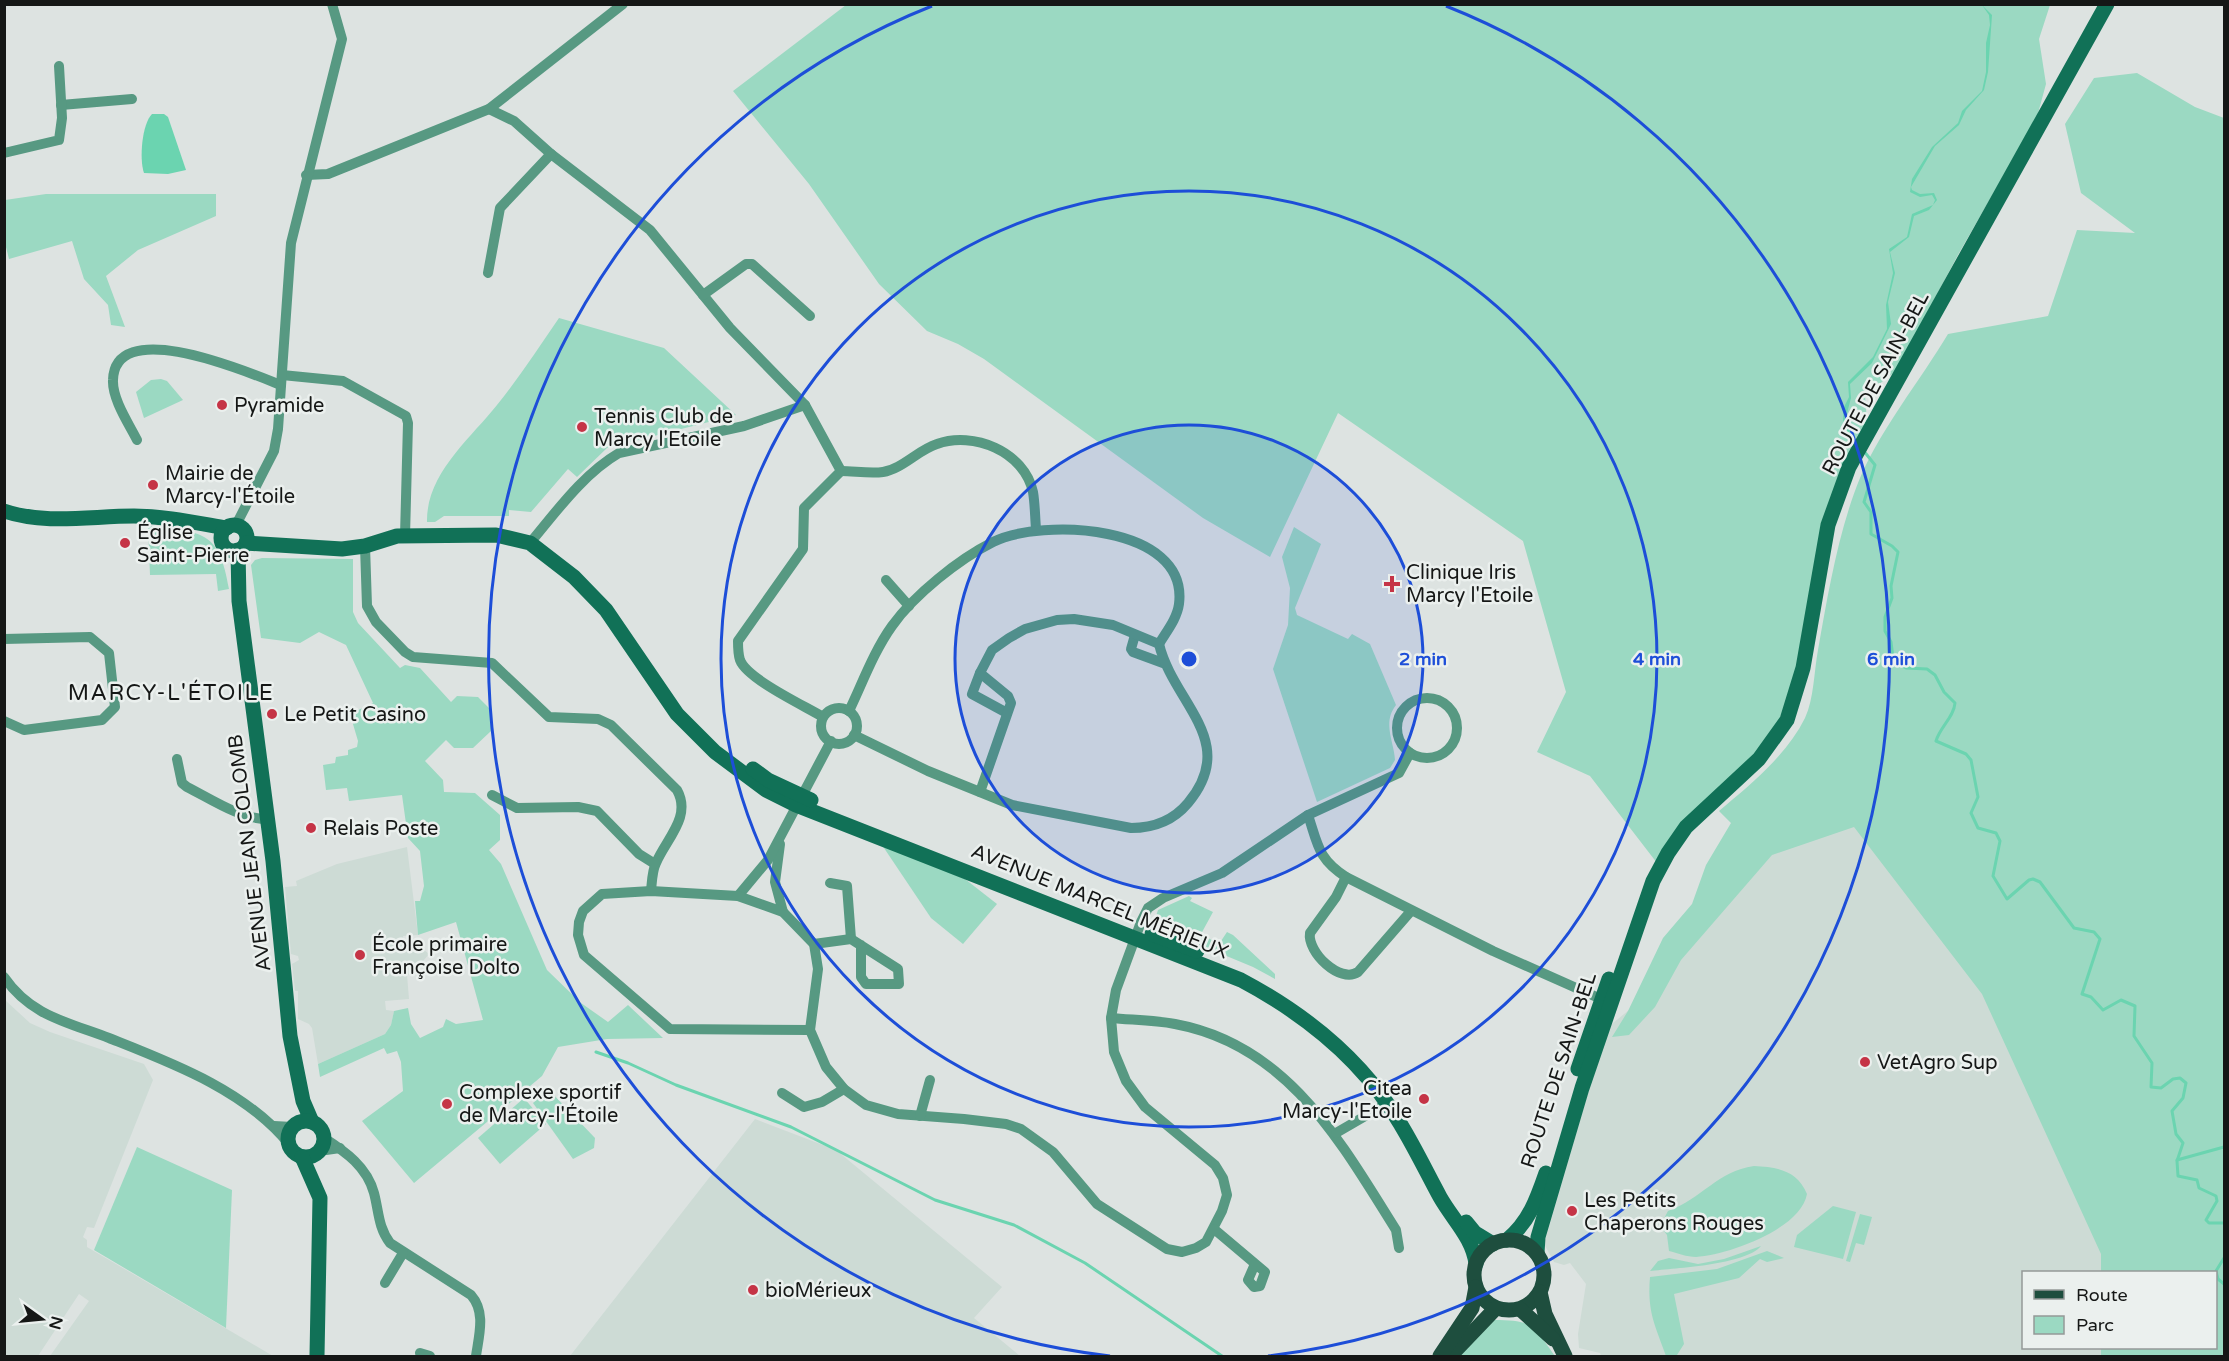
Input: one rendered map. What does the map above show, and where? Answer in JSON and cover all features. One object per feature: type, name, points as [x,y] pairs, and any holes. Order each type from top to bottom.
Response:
[{"type":"main road","name":"ROUTE DE SAIN-BEL","points":[[1500,1242],[1522,1228],[1538,1194],[1601,999],[1668,853],[1686,827],[1759,759],[1787,720],[1803,668],[1828,525],[1849,467],[2107,4]]},
{"type":"main road","name":"AVENUE MARCEL MÉRIEUX","points":[[4,511],[22,517],[53,519],[136,516],[199,524],[235,538],[342,549],[405,536],[496,535],[530,543],[574,577],[606,610],[639,656],[653,666],[720,747],[799,800],[1139,933],[1246,972],[1280,991],[1364,1060],[1410,1121],[1461,1215],[1475,1233],[1500,1242]]},
{"type":"main road","name":"AVENUE JEAN COLOMB","points":[[235,538],[230,570],[239,600],[267,819],[290,1036],[303,1101],[312,1122],[321,1128],[315,1150]]},
{"type":"main road","name":"ROUTE DE SAIN-BEL","points":[[1537,1253],[1538,1237],[1552,1184],[1642,908]]},
{"type":"main road","name":"AVENUE MARCEL MÉRIEUX","points":[[1139,933],[1241,980],[1303,1017],[1359,1068],[1400,1123],[1454,1222],[1474,1248],[1476,1264]]},
{"type":"main road","name":"AVENUE JEAN COLOMB","points":[[288,1144],[303,1101]]},
{"type":"main road","points":[[294,1126],[312,1122]]},
{"type":"main road","points":[[288,1144],[315,1150],[314,1180],[320,1198],[321,1219],[317,1356]]},
{"type":"main road","points":[[1440,1356],[1472,1308],[1476,1287],[1476,1264],[1480,1256],[1500,1242],[1518,1241],[1537,1253],[1545,1275],[1540,1292],[1535,1299],[1520,1309],[1496,1308],[1481,1296],[1476,1287]]},
{"type":"main road","points":[[1540,1292],[1545,1314],[1564,1356]]},
{"type":"main road","points":[[1450,1356],[1496,1308]]},
{"type":"main road","points":[[1520,1309],[1556,1341]]},
{"type":"street","points":[[235,538],[274,451],[282,380],[291,243],[342,39],[332,4]]},
{"type":"street","points":[[306,176],[328,174],[489,109],[623,4]]},
{"type":"street","points":[[4,153],[58,140],[61,105],[59,66]]},
{"type":"street","points":[[61,105],[132,99]]},
{"type":"street","points":[[489,109],[514,122],[551,154],[650,230],[730,328],[805,405],[841,471]]},
{"type":"street","points":[[488,273],[500,207],[551,154]]},
{"type":"street","points":[[703,295],[746,264],[752,264],[810,316]]},
{"type":"street","points":[[137,440],[114,390],[112,380],[115,371],[129,355],[142,350],[161,348],[188,353],[282,380],[343,381],[406,416],[408,423],[405,536]]},
{"type":"street","points":[[530,543],[604,462],[619,453],[744,426],[805,405]]},
{"type":"street","points":[[823,717],[787,697],[747,669],[741,662],[738,641],[803,549],[804,508],[841,471],[884,472],[927,448],[954,439],[986,443],[1000,450],[1026,476],[1033,491],[1036,529]]},
{"type":"street","points":[[849,711],[891,627],[909,606],[964,559],[1013,534],[1036,529],[1100,531],[1141,544],[1166,562],[1173,574],[1179,602],[1176,616],[1159,644],[1163,663],[1200,724],[1207,742],[1208,758],[1204,777],[1196,793],[1183,809],[1168,820],[1148,828],[1131,828],[1037,811],[980,792],[913,765],[854,735]]},
{"type":"street","points":[[365,546],[367,606],[370,615],[405,652],[424,660],[492,663],[549,717],[598,719],[611,725],[677,790],[682,804],[681,816],[655,864],[651,891]]},
{"type":"street","points":[[886,580],[909,606]]},
{"type":"street","points":[[1007,712],[972,694],[992,650],[1025,629],[1040,624],[1074,619],[1113,625],[1159,644]]},
{"type":"street","points":[[1135,634],[1131,649],[1133,652],[1163,663]]},
{"type":"street","points":[[4,639],[90,638],[109,653],[115,707],[102,720],[24,730],[4,721]]},
{"type":"street","points":[[980,674],[1008,696],[1011,703],[980,792]]},
{"type":"street","points":[[1421,698],[1443,702],[1456,718],[1455,741],[1442,755],[1434,758],[1425,759],[1410,753],[1399,739],[1397,729],[1402,711],[1421,698]]},
{"type":"street","points":[[835,708],[849,711],[856,723],[854,735],[845,742],[831,741],[822,732],[823,717],[835,708]]},
{"type":"street","points":[[738,896],[768,860],[831,741]]},
{"type":"street","points":[[782,832],[775,882],[777,898],[783,912],[814,944],[818,969],[810,1030],[826,1067],[844,1089],[866,1105],[898,1114],[1006,1124],[1021,1129],[1053,1152],[1096,1204],[1167,1249],[1182,1252],[1206,1242],[1215,1229],[1227,1195],[1223,1178],[1215,1165],[1145,1107],[1125,1081],[1114,1052],[1111,1017],[1116,990],[1148,908],[1163,898],[1222,873],[1308,815],[1399,773],[1410,753]]},
{"type":"street","points":[[177,759],[182,783],[187,787],[239,813],[257,819],[267,819]]},
{"type":"street","points":[[492,795],[517,808],[578,807],[597,811],[639,854],[655,864]]},
{"type":"street","points":[[1308,815],[1323,858],[1329,866],[1346,877],[1411,911],[1601,999],[1605,1004],[1591,1044],[1595,1050]]},
{"type":"street","points":[[1346,877],[1336,897],[1310,933],[1309,940],[1316,952],[1339,974],[1349,976],[1358,972],[1411,911]]},
{"type":"street","points":[[830,883],[847,886],[851,939]]},
{"type":"street","points":[[783,912],[738,896],[651,891],[602,894],[583,911],[578,935],[584,955],[670,1029],[810,1030]]},
{"type":"street","points":[[814,944],[851,939],[861,945],[898,969],[899,984],[866,984],[861,977],[861,945]]},
{"type":"street","points":[[4,977],[15,992],[38,1011],[173,1064],[220,1089],[274,1126],[288,1144]]},
{"type":"street","points":[[1111,1017],[1175,1024],[1207,1033],[1240,1048],[1290,1082],[1336,1133],[1396,1230],[1399,1248]]},
{"type":"street","points":[[920,1116],[930,1080]]},
{"type":"street","points":[[782,1094],[804,1107],[822,1102],[844,1089]]},
{"type":"street","points":[[1336,1133],[1386,1104]]},
{"type":"street","points":[[274,1126],[294,1126]]},
{"type":"street","points":[[315,1150],[340,1148],[350,1154],[372,1188],[382,1231],[403,1253],[471,1295],[478,1303],[481,1315],[476,1356]]},
{"type":"street","points":[[1215,1229],[1255,1264]]},
{"type":"street","points":[[385,1283],[403,1253]]},
{"type":"shaded area","points":[[1982,5],[1992,15],[1988,72],[1984,90],[1966,110],[1959,125],[1935,146],[1911,187],[1920,194],[1934,193],[1937,200],[1933,205],[1935,200],[1932,195],[1920,197],[1910,192],[1912,179],[1932,147],[1958,123],[1962,111],[1982,91],[1986,72],[1986,43],[1990,25],[1989,15]]},
{"type":"shaded area","points":[[152,114],[164,114],[168,117],[186,170],[168,174],[144,173],[142,142],[146,125]]},
{"type":"shaded area","points":[[1933,205],[1929,210],[1914,216],[1909,237],[1890,252],[1895,273],[1888,302],[1891,324],[1872,363],[1850,384],[1851,398],[1845,421],[1856,444],[1847,432],[1843,420],[1844,407],[1849,397],[1848,382],[1873,357],[1887,329],[1886,305],[1893,273],[1889,249],[1907,237],[1912,214]]},
{"type":"shaded area","name":"VetAgro Sup","points":[[1827,779],[2212,1271],[2022,1271],[2022,1349],[2217,1349],[2224,1356],[1601,1356],[1600,1353],[1579,1348],[1578,1334],[1586,1284],[1570,1263],[1564,1265],[1554,1262],[1544,1244],[1607,1028],[1635,1005]]},
{"type":"shaded area","name":"École primaire Françoise Dolto","points":[[407,847],[418,935],[403,936],[404,945],[417,944],[429,954],[412,974],[407,975],[409,999],[385,1001],[386,1010],[394,1011],[391,1025],[385,1034],[318,1064],[312,1028],[298,1019],[298,991],[295,991],[292,964],[299,960],[298,956],[291,954],[285,887],[297,886],[296,881],[337,864]]},
{"type":"shaded area","points":[[5,1000],[30,1023],[144,1064],[153,1080],[94,1228],[87,1227],[83,1237],[87,1240],[87,1247],[273,1356],[50,1356],[89,1301],[79,1294],[38,1356],[5,1356]]},
{"type":"shaded area","points":[[755,1119],[836,1150],[1002,1287],[974,1318],[1020,1356],[570,1356]]},
{"type":"green space","points":[[846,5],[2050,5],[2039,39],[2046,84],[2037,117],[1959,253],[1896,371],[1865,395],[1867,422],[1841,471],[1795,679],[1774,733],[1657,863],[1590,776],[1537,752],[1566,692],[1523,541],[1338,413],[1270,557],[1203,518],[984,359],[958,344],[927,331],[879,284],[809,184],[733,91]]},
{"type":"green space","points":[[2137,73],[2195,107],[2224,118],[2224,1356],[2101,1356],[2101,1349],[2217,1349],[2217,1271],[2101,1271],[2101,1254],[1982,994],[1854,827],[1772,855],[1681,960],[1655,1007],[1629,1035],[1612,1037],[1628,1011],[1663,938],[1692,904],[1706,865],[1731,823],[1719,811],[1778,757],[1805,718],[1812,694],[1830,585],[1852,499],[1869,459],[1902,404],[1948,334],[2048,316],[2077,230],[2135,233],[2081,193],[2065,124],[2094,78]]},
{"type":"green space","points":[[46,194],[216,194],[216,216],[138,250],[106,276],[125,327],[111,325],[108,305],[84,279],[72,241],[9,259],[5,243],[5,200]]},
{"type":"green space","name":"Tennis Club de Marcy l'Etoile","points":[[559,318],[664,348],[736,415],[607,448],[577,477],[568,469],[531,512],[509,510],[509,516],[444,516],[435,522],[427,522],[434,488],[442,473],[463,444],[505,395]]},
{"type":"green space","points":[[151,380],[167,381],[183,400],[144,418],[136,392]]},
{"type":"green space","points":[[148,526],[182,530],[205,537],[220,554],[229,589],[218,591],[216,574],[150,575]]},
{"type":"green space","points":[[1294,527],[1321,544],[1295,608],[1297,615],[1348,639],[1352,634],[1370,644],[1396,705],[1389,725],[1395,760],[1390,768],[1317,802],[1273,669],[1288,625],[1290,588],[1282,557]]},
{"type":"green space","points":[[262,558],[353,559],[353,612],[358,623],[400,668],[405,665],[420,668],[451,702],[457,696],[478,697],[492,711],[491,731],[473,748],[454,748],[446,740],[425,761],[443,780],[444,792],[475,793],[500,815],[500,840],[489,850],[501,864],[547,970],[581,1003],[608,1022],[628,1005],[663,1038],[607,1039],[558,1047],[542,1076],[414,1183],[362,1121],[403,1091],[401,1062],[397,1051],[387,1054],[384,1048],[320,1077],[318,1064],[385,1034],[391,1025],[394,1011],[408,1008],[411,1024],[420,1038],[443,1027],[446,1019],[456,1024],[483,1020],[456,922],[418,935],[415,901],[420,901],[424,886],[420,851],[408,838],[402,795],[349,801],[347,788],[326,790],[323,765],[335,763],[336,757],[348,755],[348,750],[357,747],[358,741],[350,714],[373,703],[346,645],[319,632],[300,643],[261,638],[251,565],[255,560]]},
{"type":"green space","points":[[882,845],[965,879],[997,904],[963,944],[931,918]]},
{"type":"green space","points":[[1189,896],[1192,898],[1190,901],[1213,912],[1201,934],[1219,944],[1227,932],[1233,935],[1275,974],[1275,979],[1253,967],[1159,928],[1156,916],[1158,910]]},
{"type":"green space","points":[[548,1089],[595,1138],[594,1148],[573,1159],[533,1103]]},
{"type":"green space","points":[[524,1098],[546,1124],[500,1164],[478,1138]]},
{"type":"green space","points":[[137,1147],[232,1190],[226,1328],[94,1250]]},
{"type":"green space","points":[[1754,1166],[1785,1171],[1803,1186],[1807,1194],[1802,1207],[1792,1218],[1761,1238],[1726,1251],[1696,1257],[1669,1251],[1667,1235],[1660,1226],[1668,1211],[1691,1200],[1730,1173]]},
{"type":"green space","points":[[1833,1206],[1856,1212],[1843,1259],[1794,1247],[1797,1235]]},
{"type":"green space","points":[[1860,1214],[1872,1217],[1864,1245],[1856,1243],[1850,1262],[1846,1261]]},
{"type":"green space","points":[[1761,1246],[1741,1258],[1692,1267],[1650,1271],[1658,1261],[1669,1258],[1698,1264],[1724,1259]]},
{"type":"green space","points":[[1767,1251],[1784,1258],[1767,1262],[1760,1259],[1739,1278],[1674,1294],[1684,1344],[1677,1355],[1666,1356],[1651,1309],[1650,1277],[1717,1269]]},
{"type":"green space","points":[[1494,1320],[1525,1323],[1537,1331],[1555,1356],[1457,1356]]},
{"type":"waterway","points":[[1863,450],[1875,465],[1864,502],[1871,512],[1871,534],[1898,552],[1891,586],[1892,598],[1885,617],[1885,631],[1891,642],[1893,658],[1906,668],[1927,669],[1935,675],[1944,692],[1955,703],[1936,741],[1966,754],[1971,760],[1978,797],[1971,813],[1978,828],[1996,833],[2000,841],[1993,876],[2007,899],[2029,880],[2040,882],[2074,928],[2094,932],[2100,939],[2082,994],[2091,997],[2103,1010],[2121,1000],[2135,1006],[2134,1036],[2152,1063],[2151,1087],[2161,1088],[2173,1079],[2180,1078],[2186,1083],[2183,1098],[2172,1111],[2176,1134],[2183,1143],[2177,1161],[2178,1176],[2197,1180],[2199,1188],[2216,1196],[2217,1201],[2206,1220],[2209,1223],[2224,1223]]},
{"type":"waterway","points":[[596,1052],[628,1063],[676,1085],[791,1127],[935,1200],[1014,1225],[1085,1263],[1222,1356]]},
{"type":"waterway","points":[[2177,1160],[2224,1147]]},
{"type":"waterway","points":[[2216,1271],[2224,1258]]},
{"type":"waterway","points":[[2217,1275],[2224,1284]]},
{"type":"place","name":"Pyramide","points":[[222,405]]},
{"type":"place","name":"Tennis Club de Marcy l'Etoile","points":[[582,427]]},
{"type":"place","name":"Mairie de Marcy-l'Étoile","points":[[153,485]]},
{"type":"place","name":"Église Saint-Pierre","points":[[125,543]]},
{"type":"place","name":"Clinique Iris Marcy l'Etoile","points":[[1392,584]]},
{"type":"place","name":"Le Petit Casino","points":[[272,714]]},
{"type":"place","name":"Relais Poste","points":[[311,828]]},
{"type":"place","name":"École primaire Françoise Dolto","points":[[360,955]]},
{"type":"place","name":"VetAgro Sup","points":[[1865,1062]]},
{"type":"place","name":"Citea Marcy-l'Etoile","points":[[1424,1099]]},
{"type":"place","name":"Complexe sportif de Marcy-l'Étoile","points":[[447,1104]]},
{"type":"place","name":"Les Petits Chaperons Rouges","points":[[1572,1211]]},
{"type":"place","name":"bioMérieux","points":[[753,1290]]},
{"type":"district","name":"MARCY-L'ÉTOILE","points":[[171,692]]}]
